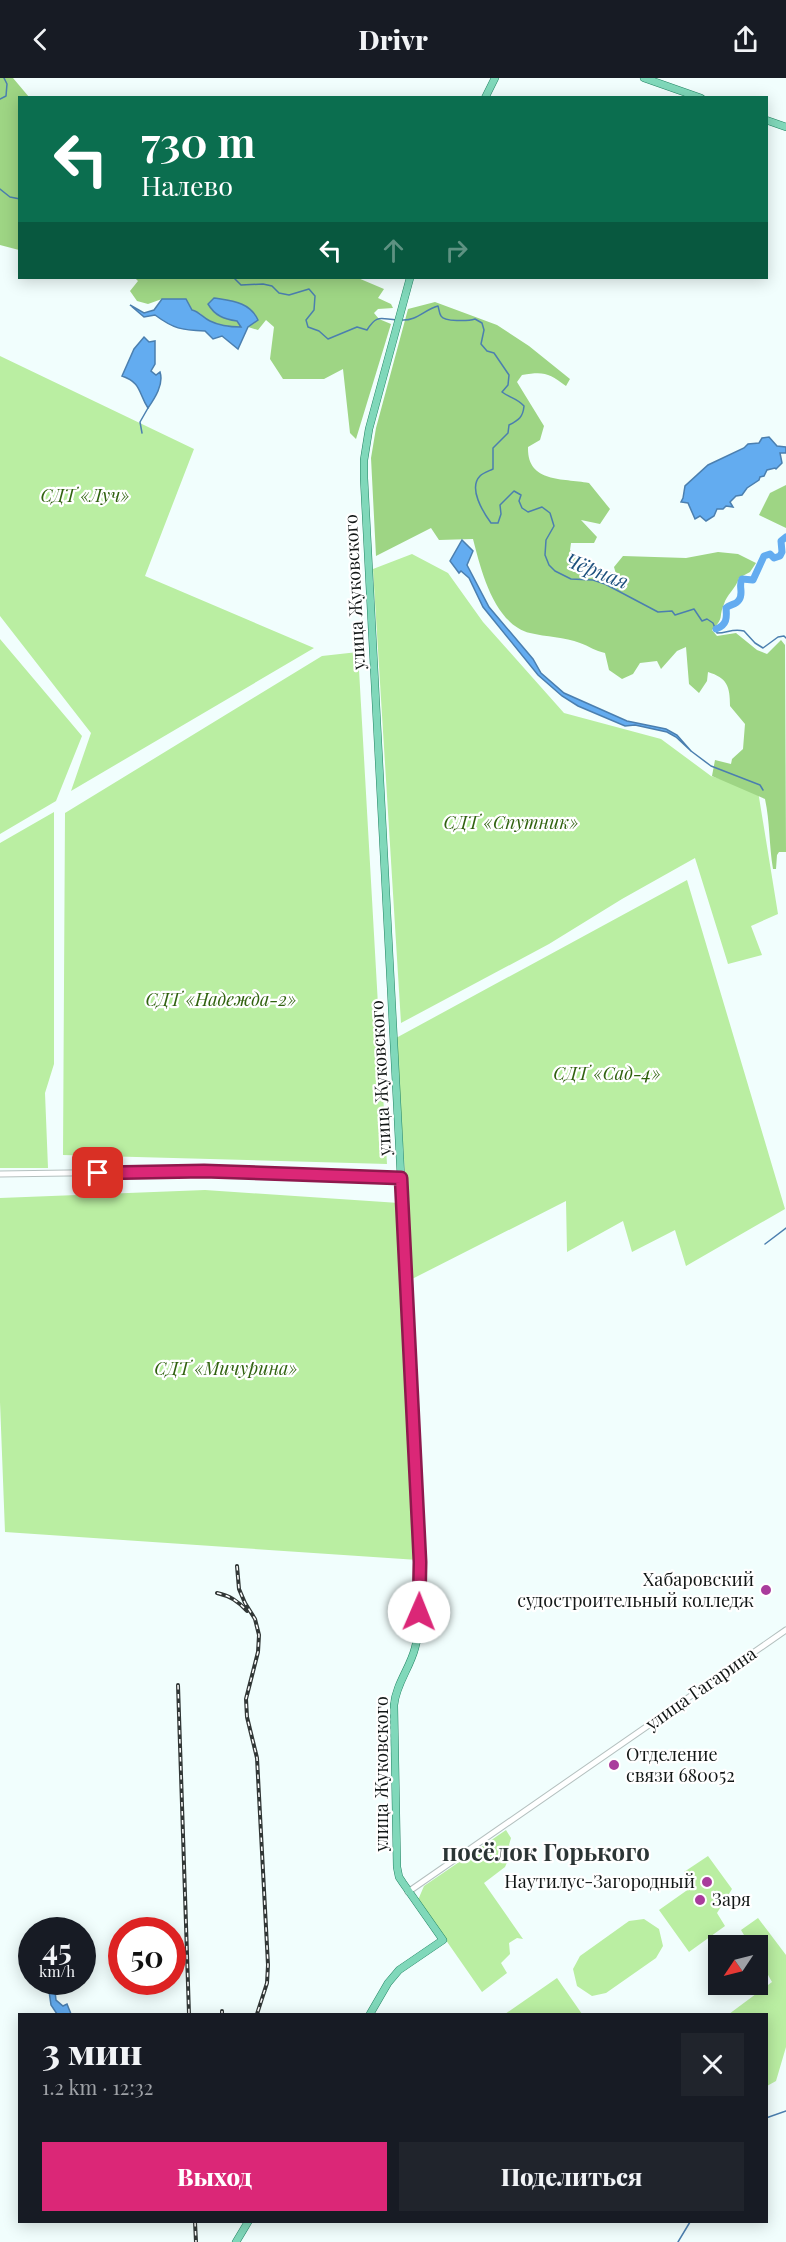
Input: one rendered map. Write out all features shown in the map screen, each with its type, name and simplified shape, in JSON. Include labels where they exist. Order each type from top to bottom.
[{"type":"main road","points":[[486,96],[495,78]]},
{"type":"main road","points":[[644,78],[695,96]]},
{"type":"main road","points":[[768,121],[786,127]]},
{"type":"main road","name":"улица Жуковского","points":[[371,2013],[388,1983],[399,1970],[443,1940],[408,1892],[399,1877],[398,1867],[394,1705],[397,1688],[416,1645],[420,1573],[364,478],[364,460],[369,429],[410,279]]},
{"type":"main road","points":[[236,2242],[247,2223]]},
{"type":"street","points":[[0,1174],[204,1171],[401,1178]]},
{"type":"street","name":"улица Гагарина","points":[[408,1892],[786,1630]]},
{"type":"green space","points":[[0,78],[13,78],[28,96],[18,96],[18,250],[0,245]]},
{"type":"green space","points":[[136,279],[360,279],[384,289],[378,298],[391,304],[393,308],[378,309],[374,313],[379,319],[391,324],[356,439],[350,433],[343,369],[324,379],[283,379],[270,359],[274,327],[266,320],[258,330],[248,327],[208,303],[216,314],[237,321],[242,327],[222,326],[207,320],[200,313],[162,299],[148,304],[137,301],[130,291],[138,281]]},
{"type":"green space","points":[[435,302],[497,325],[529,346],[570,379],[566,386],[555,378],[536,373],[522,375],[517,382],[544,426],[540,440],[528,447],[529,459],[533,467],[548,477],[589,483],[610,509],[600,524],[581,520],[597,537],[594,543],[571,543],[570,550],[581,563],[616,574],[614,567],[623,556],[686,558],[718,552],[738,554],[756,563],[750,572],[739,578],[725,601],[720,620],[712,630],[717,636],[736,633],[757,650],[767,654],[781,640],[785,645],[786,852],[779,852],[777,855],[776,869],[773,869],[765,799],[712,776],[715,760],[731,764],[732,759],[743,749],[745,724],[730,706],[728,688],[719,677],[708,672],[707,681],[699,693],[689,684],[686,647],[677,651],[661,669],[657,661],[640,663],[633,674],[622,679],[609,670],[605,653],[574,641],[530,633],[518,628],[507,619],[498,607],[485,580],[473,539],[439,540],[431,528],[376,556],[371,458],[376,428],[408,309]]},
{"type":"green space","name":"СДТ «Луч»","points":[[0,356],[194,449],[145,576],[314,648],[71,791],[91,733],[0,616]]},
{"type":"green space","points":[[786,485],[786,528],[759,515],[770,493]]},
{"type":"green space","name":"СДТ «Спутник»","points":[[412,554],[448,573],[483,622],[564,713],[661,739],[711,776],[758,791],[778,914],[751,926],[762,955],[728,964],[695,858],[549,944],[401,1023],[373,569]]},
{"type":"green space","points":[[0,639],[82,736],[56,801],[0,834]]},
{"type":"green space","name":"СДТ «Надежда-2»","points":[[358,652],[387,1164],[63,1155],[65,813],[322,656]]},
{"type":"green space","points":[[54,812],[54,1064],[45,1093],[48,1168],[0,1168],[0,843]]},
{"type":"green space","name":"СДТ «Сад-4»","points":[[687,880],[785,1209],[686,1266],[675,1230],[632,1252],[623,1221],[567,1252],[566,1201],[412,1279],[396,1038]]},
{"type":"green space","name":"СДТ «Мичурина»","points":[[205,1190],[399,1203],[418,1560],[5,1532],[0,1402],[0,1198]]},
{"type":"green space","points":[[506,1830],[511,1838],[509,1845],[512,1851],[505,1867],[484,1883],[523,1939],[517,1938],[509,1943],[510,1954],[501,1963],[507,1973],[482,1992],[418,1900],[424,1886]]},
{"type":"green space","name":"Заря","points":[[708,1856],[732,1889],[717,1913],[725,1926],[713,1935],[708,1935],[708,1938],[689,1952],[659,1910],[693,1886],[684,1872]]},
{"type":"green space","points":[[758,1918],[786,1955],[786,2047],[776,2081],[768,2085],[768,2013],[730,2013],[755,1995],[768,1995],[768,1985],[772,1982],[768,1975],[768,1935],[744,1935],[741,1930]]},
{"type":"green space","points":[[644,1919],[659,1929],[663,1946],[656,1958],[606,1993],[592,1996],[577,1986],[573,1969],[580,1956],[629,1921]]},
{"type":"green space","points":[[557,1978],[581,2013],[506,2013]]},
{"type":"water","points":[[214,298],[245,306],[255,314],[258,320],[248,327],[238,349],[222,336],[213,339],[205,331],[178,328],[155,315],[144,317],[130,305],[144,313],[154,310],[162,299],[186,299],[192,310],[210,321],[225,326],[241,327],[237,321],[224,318],[214,311],[208,304]]},
{"type":"water","points":[[144,337],[149,342],[155,341],[155,364],[151,371],[156,375],[160,372],[161,377],[158,391],[148,408],[136,385],[122,376],[134,349]]},
{"type":"water","points":[[769,437],[777,446],[786,447],[786,453],[780,453],[782,463],[776,469],[767,470],[764,476],[747,488],[742,495],[736,496],[730,502],[733,507],[726,506],[723,509],[717,509],[714,516],[706,521],[700,516],[695,519],[688,503],[681,502],[685,486],[708,465],[748,444],[759,443],[762,438]]},
{"type":"water","points":[[462,540],[473,551],[467,565],[489,607],[533,659],[541,673],[564,693],[627,721],[666,729],[677,735],[691,751],[667,732],[635,725],[625,726],[578,706],[562,696],[538,675],[483,607],[469,578],[461,571],[459,573],[450,561]]},
{"type":"water","points":[[50,1995],[55,1995],[56,2000],[63,2006],[67,2004],[71,2013],[56,2013],[51,2005]]},
{"type":"waterway","name":"Чёрная","points":[[0,99],[6,96],[7,84],[4,78]]},
{"type":"waterway","name":"Чёрная","points":[[0,189],[10,197],[18,199]]},
{"type":"waterway","name":"Чёрная","points":[[235,279],[241,285],[263,284],[272,286],[279,293],[289,295],[309,289],[315,296],[314,310],[306,320],[308,327],[319,331],[328,339],[357,327],[367,330],[379,319],[397,320]]},
{"type":"waterway","name":"Чёрная","points":[[402,320],[412,319],[438,306],[443,318],[475,319],[482,323],[484,330],[481,344],[487,351],[494,353],[509,375],[508,385],[502,392],[524,406],[520,418],[509,425],[508,433],[493,448],[493,469],[481,475],[477,481],[478,500],[491,523],[498,523],[501,514],[500,505],[514,491],[521,495],[519,501],[522,508],[528,512],[542,507],[550,513],[554,526],[546,540],[545,555],[549,565],[555,571],[571,579],[593,580],[605,584],[658,612],[672,611],[675,615],[694,609],[702,621],[707,619],[713,623],[717,633],[744,631],[763,648],[778,637],[786,638]]},
{"type":"waterway","points":[[142,433],[140,422],[148,408]]},
{"type":"waterway","points":[[716,629],[726,621],[726,608],[739,600],[742,579],[753,580],[764,556],[770,554],[774,558],[780,556],[781,541],[786,537]]},
{"type":"waterway","points":[[691,751],[711,766],[760,785],[763,790]]},
{"type":"waterway","points":[[765,1244],[786,1228]]},
{"type":"waterway","points":[[768,2117],[786,2111]]},
{"type":"waterway","points":[[678,2242],[689,2223]]},
{"type":"railway","points":[[237,1566],[239,1589],[255,1619],[259,1635],[258,1652],[246,1699],[247,1717],[257,1758],[268,1965],[267,1983],[257,2013]]},
{"type":"railway","points":[[217,1593],[234,1599],[247,1611]]},
{"type":"railway","points":[[178,1685],[189,2013]]},
{"type":"railway","points":[[195,2223],[196,2242]]},
{"type":"place","name":"Хабаровский судостроительный колледж","points":[[766,1590]]},
{"type":"place","name":"Отделение связи 680052","points":[[614,1765]]},
{"type":"place","name":"Наутилус-Загородный","points":[[707,1882]]},
{"type":"place","name":"Заря","points":[[700,1900]]},
{"type":"district","name":"посёлок Горького","points":[[546,1853]]},
{"type":"route","points":[[98,1173],[204,1171],[401,1178],[420,1562],[419,1612]]}]
